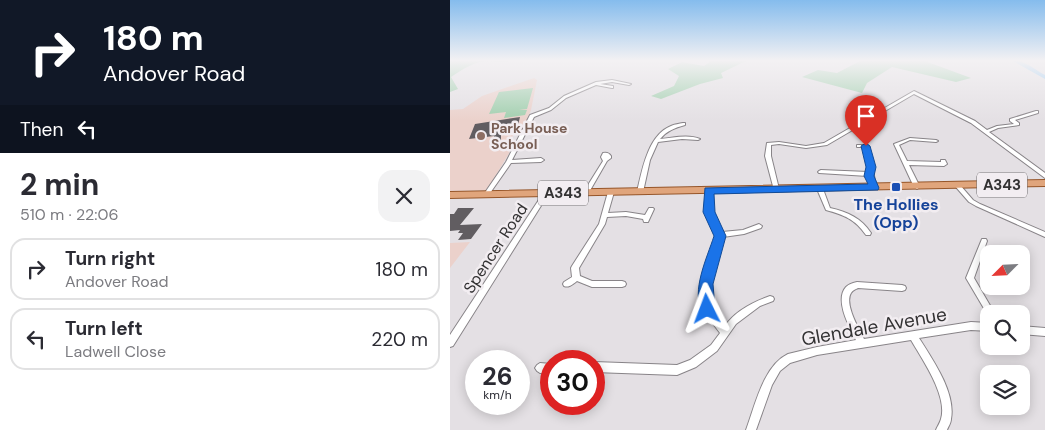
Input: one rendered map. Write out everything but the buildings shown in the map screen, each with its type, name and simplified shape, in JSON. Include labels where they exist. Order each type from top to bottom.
[{"type":"main road","name":"A343","points":[[450,195],[874,188],[1045,183]]},
{"type":"street","points":[[486,195],[509,162],[532,116],[550,109],[560,100],[595,84],[612,81]]},
{"type":"street","points":[[612,81],[629,84]]},
{"type":"street","points":[[595,84],[612,87]]},
{"type":"street","points":[[776,189],[768,156],[769,144],[778,143],[806,147],[825,144],[914,92],[988,132],[1045,176]]},
{"type":"street","points":[[1016,124],[1012,120],[1037,112]]},
{"type":"street","points":[[640,192],[656,141],[665,131],[683,124]]},
{"type":"street","points":[[988,132],[996,127],[1016,124],[1022,126]]},
{"type":"street","points":[[656,141],[682,138],[698,139]]},
{"type":"street","points":[[916,187],[896,144],[910,139],[936,141]]},
{"type":"street","points":[[859,146],[866,146],[869,154],[871,167],[869,174],[874,188]]},
{"type":"street","points":[[509,162],[541,159]]},
{"type":"street","points":[[586,193],[606,159]]},
{"type":"street","points":[[906,163],[944,164],[944,161]]},
{"type":"street","points":[[821,172],[869,174]]},
{"type":"street","points":[[958,186],[971,201],[978,205],[1045,235]]},
{"type":"street","points":[[820,188],[827,210],[853,216],[868,233]]},
{"type":"street","points":[[709,191],[709,212],[720,236],[708,270],[705,298],[707,309],[724,332]]},
{"type":"street","points":[[576,278],[575,268],[596,235],[605,215],[611,192]]},
{"type":"street","name":"Spencer Road","points":[[450,343],[546,194]]},
{"type":"street","points":[[605,215],[626,214],[647,219],[651,209]]},
{"type":"street","points":[[720,236],[744,232],[759,226]]},
{"type":"street","points":[[984,241],[970,278],[986,305]]},
{"type":"street","points":[[576,278],[592,284],[622,284]]},
{"type":"street","points":[[567,284],[576,278]]},
{"type":"street","points":[[862,344],[847,307],[845,291],[850,286],[857,285],[898,290]]},
{"type":"street","points":[[605,367],[677,370],[693,364],[714,348],[733,321],[746,310],[770,299]]},
{"type":"street","name":"Glendale Avenue","points":[[751,430],[768,382],[783,363],[795,356],[971,326],[980,326]]},
{"type":"street","points":[[1030,331],[1045,332]]},
{"type":"street","points":[[913,336],[944,395],[948,413],[941,430]]},
{"type":"shaded area","name":"Park House School","points":[[525,81],[537,81],[531,110],[523,131],[515,132],[510,140],[517,140],[487,190],[450,191],[450,110],[463,109],[482,96]]},
{"type":"shaded area","points":[[470,242],[450,268],[450,243]]},
{"type":"green space","points":[[450,81],[453,81],[458,89],[450,92]]},
{"type":"green space","points":[[676,81],[711,81],[661,99],[651,96],[674,86]]},
{"type":"green space","points":[[817,81],[870,81],[862,93]]},
{"type":"green space","points":[[533,88],[527,109],[519,110],[527,110],[525,115],[504,118],[506,112],[489,114],[499,92]]},
{"type":"place","name":"Park House School","points":[[481,136]]},
{"type":"place","name":"The Hollies (Opp)","points":[[896,187]]},
{"type":"route","points":[[707,309],[705,298],[708,270],[720,236],[719,230],[709,212],[709,191],[874,188],[869,176],[871,167],[866,146]]}]
